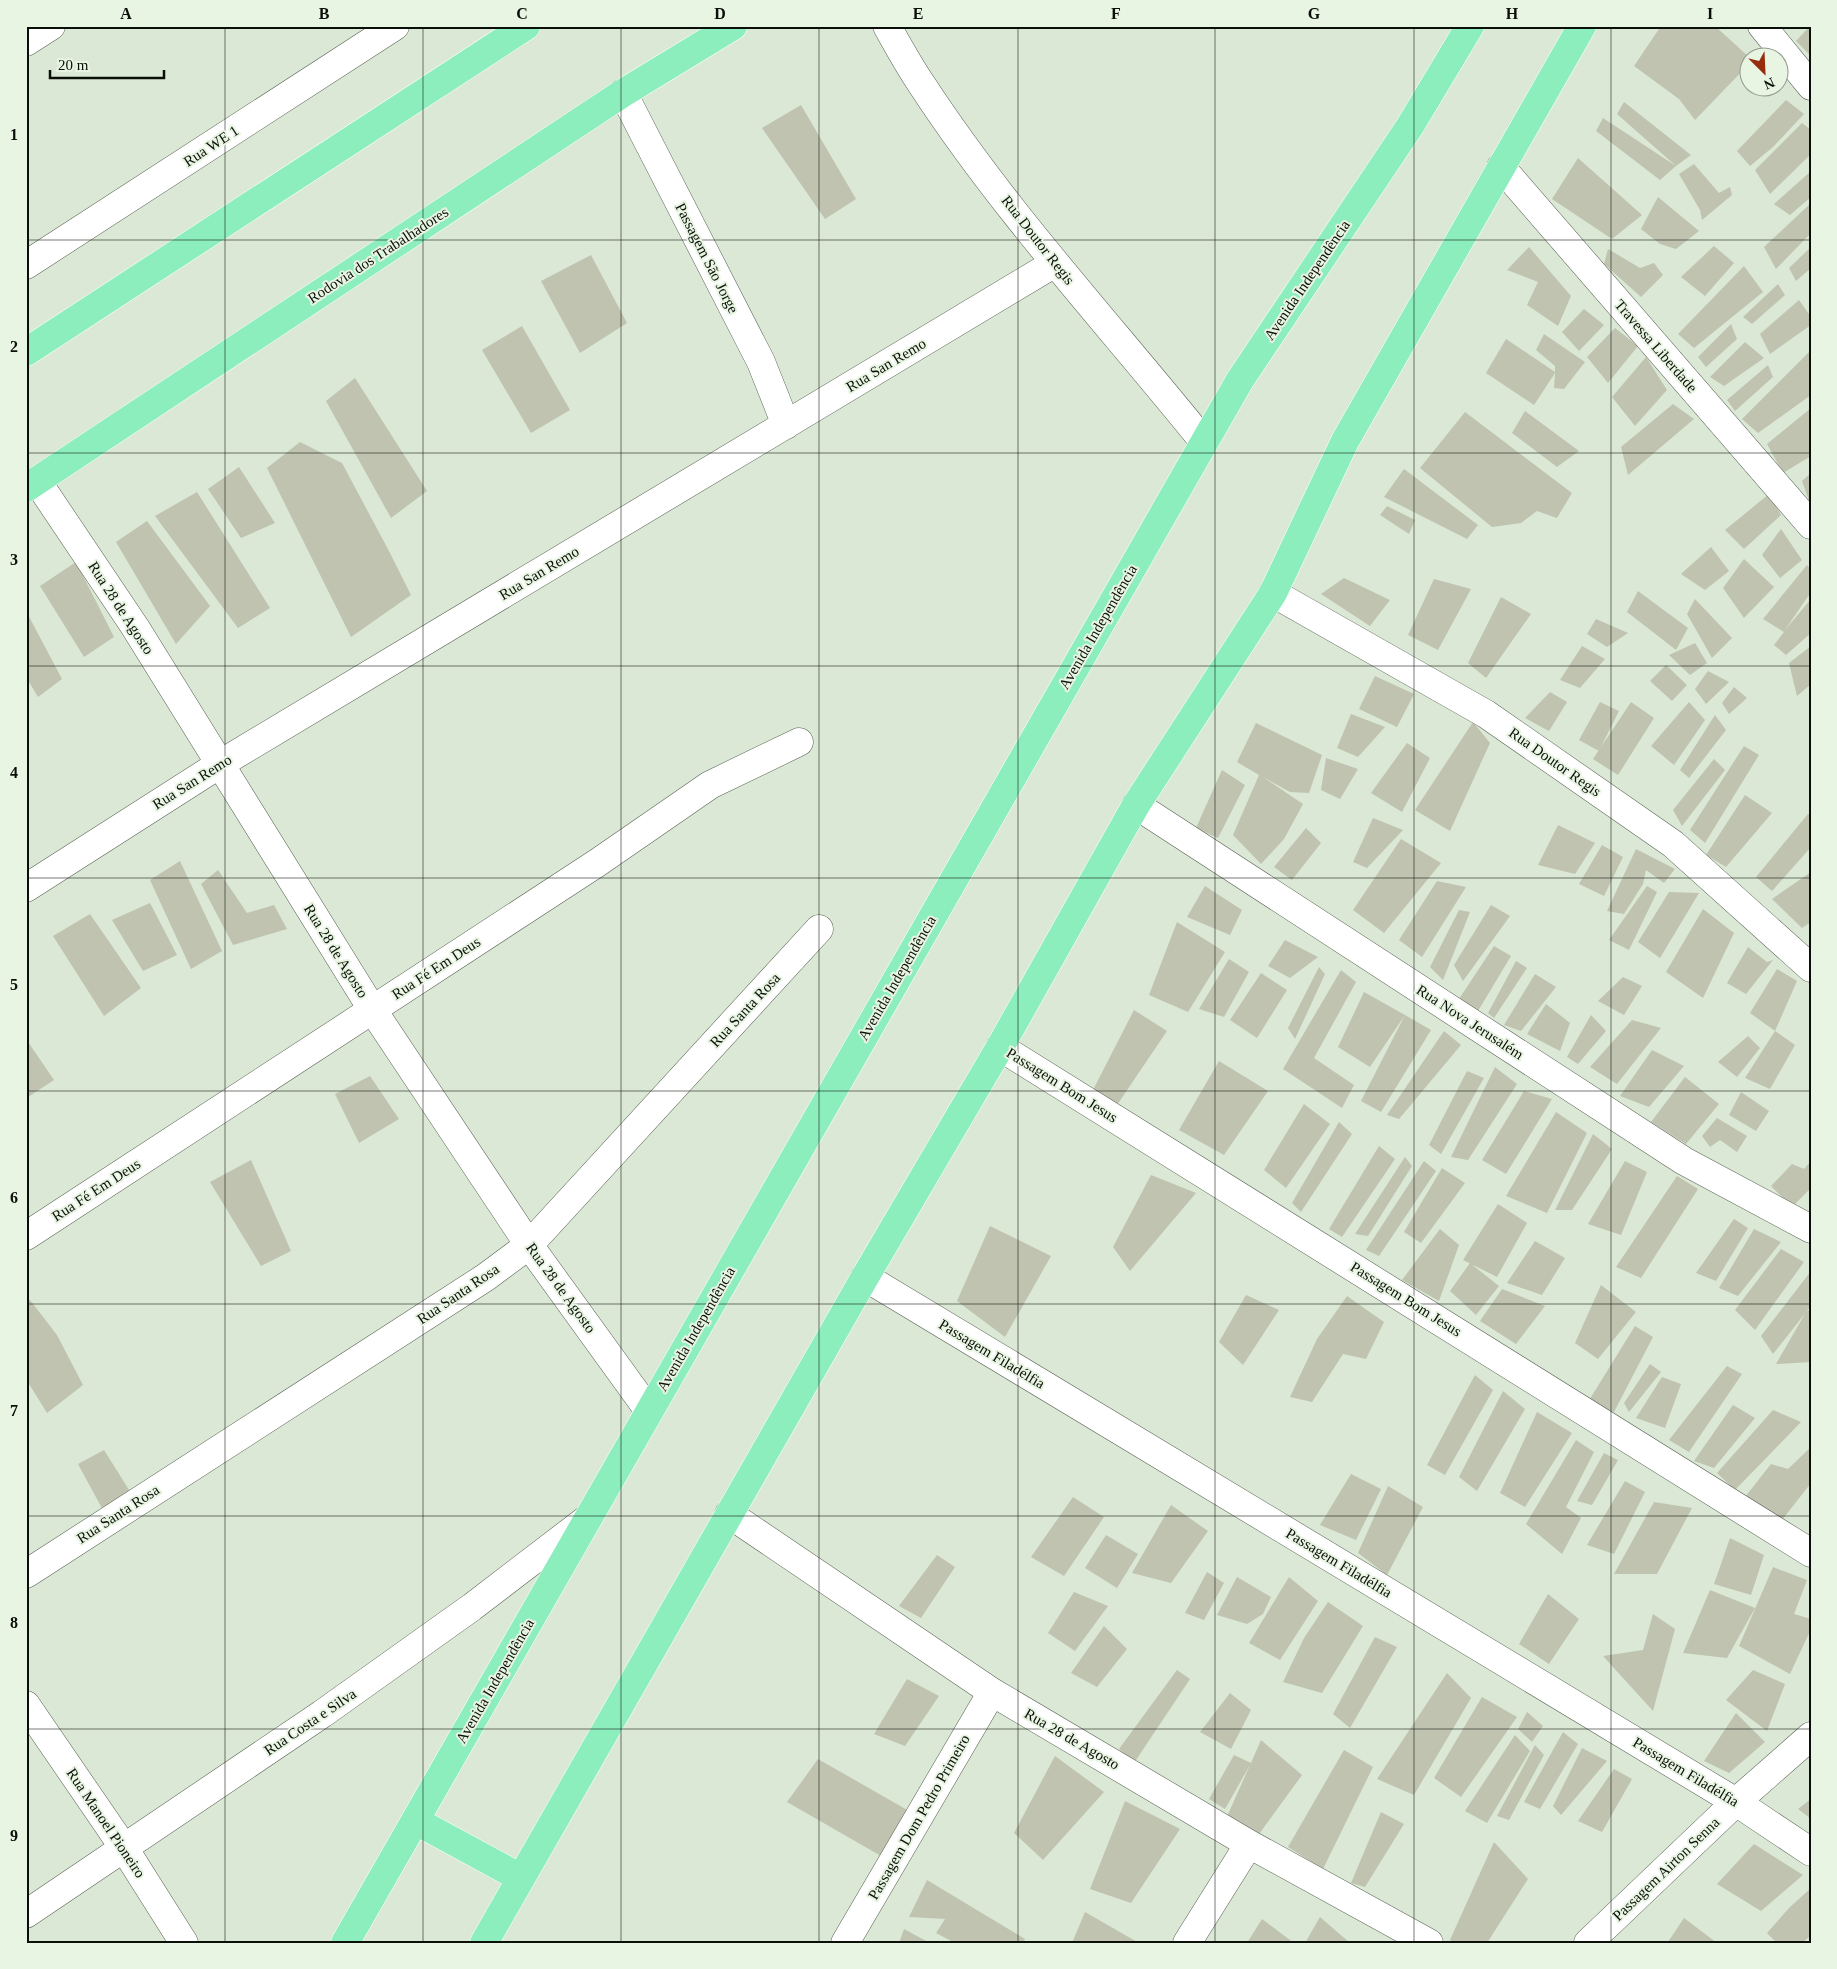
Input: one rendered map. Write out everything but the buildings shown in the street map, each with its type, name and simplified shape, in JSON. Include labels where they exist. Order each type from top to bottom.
[{"type":"main road","points":[[26,352],[526,26]]},
{"type":"main road","name":"Rodovia dos Trabalhadores","points":[[32,485],[623,94],[733,26]]},
{"type":"main road","name":"Avenida Independência","points":[[345,1943],[1240,380],[1410,126],[1470,26]]},
{"type":"main road","points":[[484,1943],[865,1277],[1000,1047],[1136,805],[1273,593],[1345,441],[1582,26]]},
{"type":"main road","points":[[416,1821],[521,1878]]},
{"type":"street","points":[[26,42],[51,26]]},
{"type":"street","name":"Rua WE 1","points":[[26,265],[395,26]]},
{"type":"street","name":"Rua Doutor Regis","points":[[887,26],[922,84],[972,156],[1055,263],[1204,442]]},
{"type":"street","points":[[1762,26],[1811,86]]},
{"type":"street","name":"Passagem São Jorge","points":[[623,94],[761,362],[786,425]]},
{"type":"street","name":"Travessa Liberdade","points":[[1501,167],[1811,525]]},
{"type":"street","name":"Rua San Remo","points":[[26,888],[220,764],[1055,263]]},
{"type":"street","name":"Rua 28 de Agosto","points":[[32,485],[135,627],[372,1010],[529,1245],[649,1411]]},
{"type":"street","name":"Rua Doutor Regis","points":[[1273,593],[1486,714],[1673,844],[1811,968]]},
{"type":"street","name":"Rua Fé Em Deus","points":[[26,1236],[597,863],[710,785],[799,742]]},
{"type":"street","name":"Rua Nova Jerusalém","points":[[1136,805],[1684,1161],[1811,1229]]},
{"type":"street","name":"Rua Santa Rosa","points":[[26,1574],[477,1282],[529,1245],[819,929]]},
{"type":"street","name":"Passagem Bom Jesus","points":[[1000,1047],[1811,1553]]},
{"type":"street","name":"Passagem Filadélfia","points":[[865,1277],[1736,1802],[1811,1852]]},
{"type":"street","name":"Rua 28 de Agosto","points":[[729,1514],[992,1692],[1249,1844],[1429,1943]]},
{"type":"street","name":"Rua Costa e Silva","points":[[26,1914],[354,1692],[472,1608],[587,1519]]},
{"type":"street","name":"Passagem Dom Pedro Primeiro","points":[[845,1943],[992,1692]]},
{"type":"street","name":"Rua Manoel Pioneiro","points":[[26,1705],[124,1848],[184,1943]]},
{"type":"street","name":"Passagem Airton Senna","points":[[1588,1943],[1736,1802],[1811,1736]]},
{"type":"street","points":[[1187,1943],[1249,1844]]}]
